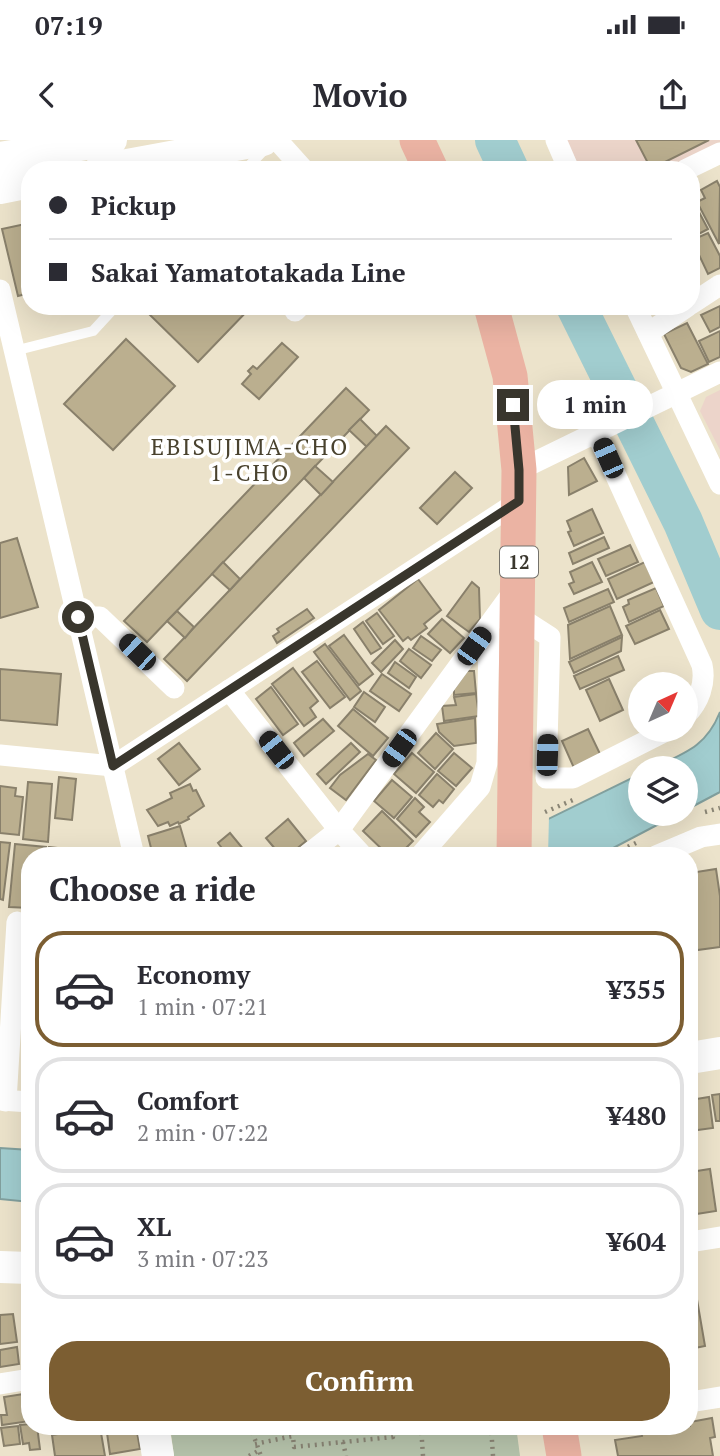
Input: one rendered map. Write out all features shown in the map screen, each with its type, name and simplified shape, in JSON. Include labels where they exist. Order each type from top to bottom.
[{"type":"main road","points":[[417,140],[427,161]]},
{"type":"main road","name":"12","points":[[493,315],[510,376],[519,485],[519,583],[504,621],[514,847]]},
{"type":"main road","points":[[560,1435],[564,1456]]},
{"type":"street","points":[[0,158],[111,140]]},
{"type":"street","points":[[149,161],[263,140]]},
{"type":"street","points":[[275,140],[295,161]]},
{"type":"street","points":[[556,140],[565,161]]},
{"type":"street","points":[[700,163],[720,153]]},
{"type":"street","points":[[0,188],[21,184]]},
{"type":"street","points":[[700,298],[720,285]]},
{"type":"street","points":[[0,290],[132,847]]},
{"type":"street","points":[[639,315],[670,396],[720,484]]},
{"type":"street","points":[[648,333],[675,315]]},
{"type":"street","points":[[0,755],[113,766],[229,690],[602,429],[720,372]]},
{"type":"street","points":[[602,429],[702,665],[704,674],[698,696]]},
{"type":"street","points":[[78,617],[100,617],[174,688]]},
{"type":"street","points":[[504,621],[550,637],[546,778],[573,778],[644,742]]},
{"type":"street","points":[[317,847],[339,830],[504,621]]},
{"type":"street","points":[[428,847],[480,787],[487,763],[504,621]]},
{"type":"street","points":[[229,690],[355,847]]},
{"type":"street","points":[[677,847],[701,837],[720,835]]},
{"type":"street","points":[[16,922],[3,1100],[21,1101]]},
{"type":"street","points":[[698,1057],[720,1053]]},
{"type":"street","points":[[698,1241],[720,1237]]},
{"type":"street","points":[[0,1267],[21,1268]]},
{"type":"street","points":[[0,1384],[21,1380]]},
{"type":"street","points":[[698,1401],[720,1397]]},
{"type":"street","points":[[154,1435],[158,1456]]},
{"type":"lane","points":[[254,161],[275,140]]},
{"type":"lane","points":[[14,351],[93,331],[108,315]]},
{"type":"path","points":[[249,1456],[260,1454],[252,1435]]},
{"type":"path","points":[[293,1435],[294,1447],[393,1435]]},
{"type":"path","points":[[422,1435],[423,1456]]},
{"type":"path","points":[[492,1435],[493,1456]]},
{"type":"path","points":[[255,1444],[293,1436]]},
{"type":"path","points":[[343,1442],[346,1456]]},
{"type":"shaded area","points":[[566,140],[720,140],[681,161],[576,161]]},
{"type":"shaded area","points":[[720,390],[720,450],[700,411],[706,397]]},
{"type":"green space","points":[[171,1435],[517,1435],[520,1456],[174,1456]]},
{"type":"water","points":[[720,712],[720,792],[698,804],[698,756],[679,756],[701,741]]},
{"type":"water","points":[[628,780],[628,826],[655,826],[615,847],[491,847]]},
{"type":"water","points":[[0,1148],[21,1149],[21,1201],[0,1199]]},
{"type":"pier","points":[[549,816],[548,847],[484,847]]},
{"type":"building","points":[[636,140],[709,140],[667,161],[647,161]]},
{"type":"building","points":[[717,181],[720,187],[719,244],[700,208],[700,200],[705,198],[701,190]]},
{"type":"building","points":[[700,214],[708,229],[700,233]]},
{"type":"building","points":[[21,225],[21,295],[18,296],[2,229]]},
{"type":"building","points":[[708,233],[720,256],[720,268],[708,274],[700,257],[700,236]]},
{"type":"building","points":[[720,306],[720,327],[710,332],[701,315]]},
{"type":"building","points":[[150,315],[243,315],[198,362]]},
{"type":"building","points":[[687,323],[708,364],[691,372],[681,368],[664,334]]},
{"type":"building","points":[[720,331],[720,357],[709,362],[699,341]]},
{"type":"building","points":[[126,339],[175,386],[113,450],[64,404]]},
{"type":"building","points":[[282,343],[298,357],[259,399],[242,384],[251,374],[248,371],[253,366],[257,369]]},
{"type":"building","points":[[346,388],[369,410],[147,642],[124,621]]},
{"type":"building","points":[[360,419],[377,436],[367,447],[349,430]]},
{"type":"building","points":[[386,426],[409,448],[187,681],[164,659]]},
{"type":"building","points":[[584,458],[597,481],[569,495],[568,467]]},
{"type":"building","points":[[315,466],[333,482],[321,495],[304,478]]},
{"type":"building","points":[[455,472],[472,488],[437,524],[420,508]]},
{"type":"building","points":[[592,509],[603,533],[574,546],[567,521]]},
{"type":"building","points":[[604,537],[609,548],[573,564],[569,553]]},
{"type":"building","points":[[17,538],[38,607],[0,618],[0,543]]},
{"type":"building","points":[[630,545],[638,562],[606,576],[598,559]]},
{"type":"building","points":[[223,562],[240,579],[230,590],[212,574]]},
{"type":"building","points":[[592,562],[602,582],[574,594],[569,584],[574,582],[570,572]]},
{"type":"building","points":[[645,562],[654,582],[617,599],[608,579]]},
{"type":"building","points":[[418,579],[441,610],[424,624],[427,628],[411,640],[408,637],[403,641],[379,610]]},
{"type":"building","points":[[472,582],[479,588],[480,619],[469,632],[447,616]]},
{"type":"building","points":[[656,588],[664,606],[629,622],[623,607],[629,604],[628,600]]},
{"type":"building","points":[[608,589],[614,602],[569,622],[564,608]]},
{"type":"building","points":[[610,606],[622,635],[570,659],[568,625]]},
{"type":"building","points":[[307,609],[314,618],[277,643],[273,636],[279,632],[277,629]]},
{"type":"building","points":[[660,610],[669,629],[635,644],[626,626]]},
{"type":"building","points":[[177,611],[194,627],[185,638],[167,621]]},
{"type":"building","points":[[377,613],[394,636],[383,644],[366,621]]},
{"type":"building","points":[[442,619],[464,638],[450,653],[428,634]]},
{"type":"building","points":[[363,622],[381,648],[371,654],[354,629]]},
{"type":"building","points":[[344,635],[373,674],[359,685],[329,646]]},
{"type":"building","points":[[421,636],[441,650],[432,661],[413,648]]},
{"type":"building","points":[[622,637],[621,651],[574,673],[569,662]]},
{"type":"building","points":[[395,640],[403,649],[381,672],[372,663]]},
{"type":"building","points":[[325,644],[361,691],[350,700],[314,652]]},
{"type":"building","points":[[409,649],[431,665],[421,678],[400,661]]},
{"type":"building","points":[[618,656],[624,670],[580,689],[574,676]]},
{"type":"building","points":[[317,661],[345,697],[330,708],[302,672]]},
{"type":"building","points":[[395,662],[416,677],[409,688],[388,673]]},
{"type":"building","points":[[293,668],[318,701],[310,708],[316,717],[304,726],[272,684]]},
{"type":"building","points":[[0,669],[61,674],[57,725],[0,720]]},
{"type":"building","points":[[467,671],[474,671],[476,693],[454,695],[454,689]]},
{"type":"building","points":[[382,674],[411,694],[399,711],[370,691]]},
{"type":"building","points":[[609,679],[623,710],[600,721],[586,690]]},
{"type":"building","points":[[271,687],[298,724],[283,735],[256,699]]},
{"type":"building","points":[[364,692],[385,707],[375,722],[354,707]]},
{"type":"building","points":[[476,694],[479,716],[444,721],[442,706],[456,705],[454,697]]},
{"type":"building","points":[[353,709],[388,738],[373,756],[338,726]]},
{"type":"building","points":[[475,718],[476,743],[454,746],[439,732],[437,724]]},
{"type":"building","points":[[323,719],[334,731],[304,756],[294,743]]},
{"type":"building","points":[[588,729],[601,756],[574,768],[562,741]]},
{"type":"building","points":[[436,733],[453,749],[435,769],[418,753]]},
{"type":"building","points":[[179,743],[200,769],[179,785],[158,759]]},
{"type":"building","points":[[351,743],[360,752],[326,784],[317,774]]},
{"type":"building","points":[[412,753],[434,772],[416,793],[394,774]]},
{"type":"building","points":[[454,753],[472,768],[456,786],[438,771]]},
{"type":"building","points":[[368,754],[376,760],[346,800],[330,788],[340,775]]},
{"type":"building","points":[[437,774],[454,789],[443,803],[439,800],[433,807],[419,795]]},
{"type":"building","points":[[59,777],[76,779],[72,820],[55,818]]},
{"type":"building","points":[[392,780],[412,797],[394,818],[374,801]]},
{"type":"building","points":[[28,782],[52,784],[48,842],[23,839]]},
{"type":"building","points":[[190,784],[204,806],[179,824],[178,822],[170,826],[168,822],[158,826],[147,810],[172,798],[170,793]]},
{"type":"building","points":[[0,786],[16,788],[15,796],[23,797],[19,835],[0,833]]},
{"type":"building","points":[[415,798],[424,807],[419,812],[430,822],[416,837],[397,819]]},
{"type":"building","points":[[382,811],[413,841],[407,847],[380,847],[363,831]]},
{"type":"building","points":[[288,819],[306,841],[299,847],[274,847],[266,838]]},
{"type":"building","points":[[180,826],[186,847],[151,847],[148,836]]},
{"type":"building","points":[[230,833],[242,847],[221,847],[218,843]]},
{"type":"building","points":[[0,842],[10,843],[3,900],[0,899]]},
{"type":"building","points":[[15,844],[46,847],[21,847],[21,908],[9,907]]},
{"type":"building","points":[[716,869],[720,896],[720,947],[698,950],[698,872]]},
{"type":"building","points":[[720,1094],[720,1121],[716,1121],[712,1095]]},
{"type":"building","points":[[709,1097],[713,1128],[698,1130],[698,1099]]},
{"type":"building","points":[[710,1169],[716,1211],[698,1214],[698,1171]]},
{"type":"building","points":[[698,1305],[705,1346],[698,1347]]},
{"type":"building","points":[[13,1314],[17,1342],[0,1344],[0,1315]]},
{"type":"building","points":[[17,1347],[19,1364],[0,1367],[0,1350]]},
{"type":"building","points":[[21,1394],[21,1422],[2,1425],[1,1415],[7,1415],[4,1397]]},
{"type":"building","points":[[712,1418],[715,1437],[710,1438],[713,1456],[618,1456],[615,1440],[642,1435],[698,1435],[698,1421]]},
{"type":"building","points":[[18,1426],[20,1444],[4,1446],[1,1428]]},
{"type":"building","points":[[22,1435],[38,1435],[40,1449],[30,1450],[29,1443],[23,1444]]},
{"type":"building","points":[[52,1435],[101,1435],[105,1456],[55,1456]]},
{"type":"building","points":[[107,1435],[138,1435],[140,1449],[110,1454]]},
{"type":"waterway","points":[[495,140],[505,161]]},
{"type":"waterway","points":[[580,315],[683,522],[720,610]]},
{"type":"district","name":"EBISUJIMA-CHO 1-CHO","points":[[250,460]]},
{"type":"route","points":[[78,617],[113,766],[519,501],[513,405]]}]
